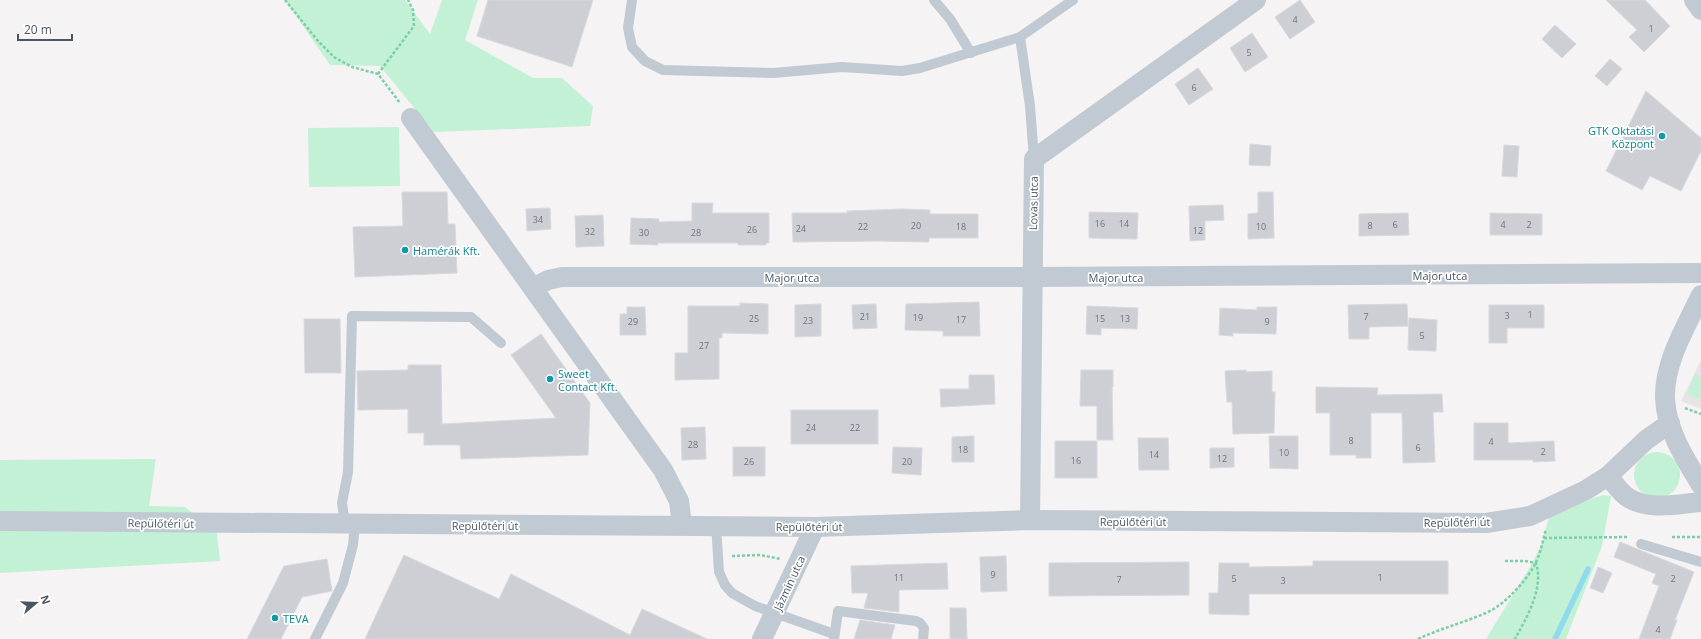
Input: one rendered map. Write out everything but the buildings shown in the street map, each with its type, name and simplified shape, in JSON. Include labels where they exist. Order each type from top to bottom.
[{"type":"street","points":[[1034,159],[1256,0]]},
{"type":"street","points":[[1694,0],[1701,10]]},
{"type":"street","points":[[411,118],[663,470],[679,501],[682,525]]},
{"type":"street","name":"Lovas utca","points":[[1030,520],[1034,159]]},
{"type":"street","name":"Major utca","points":[[533,288],[548,280],[562,277],[1032,277],[1701,273]]},
{"type":"street","points":[[1701,295],[1677,347],[1666,384],[1666,398],[1670,423],[1688,464],[1701,485]]},
{"type":"street","name":"Repülőtéri út","points":[[0,521],[716,525],[814,527],[1030,520],[1486,523],[1530,516],[1586,490],[1608,476],[1646,440],[1670,423]]},
{"type":"street","points":[[1608,476],[1625,495],[1639,502],[1657,505],[1701,502]]},
{"type":"street","name":"Jázmin utca","points":[[762,639],[814,527]]},
{"type":"lane","points":[[632,0],[628,28],[632,47],[645,61],[663,70],[774,73],[842,67],[902,71],[920,68],[1020,38],[1074,0]]},
{"type":"lane","points":[[934,0],[950,19],[971,53]]},
{"type":"lane","points":[[1020,38],[1030,106],[1034,159]]},
{"type":"lane","points":[[315,639],[343,583],[353,545],[350,524],[342,502],[348,472],[352,316],[471,317],[500,343]]},
{"type":"lane","points":[[716,525],[719,572],[725,585],[732,593],[749,604],[834,636],[838,610],[916,621],[924,628],[923,639]]},
{"type":"lane","points":[[1641,544],[1701,562]]},
{"type":"path","points":[[285,0],[318,41],[334,57],[352,67],[378,74],[411,118]]},
{"type":"path","points":[[378,74],[414,26],[413,10],[408,0]]},
{"type":"path","points":[[1418,639],[1447,626],[1482,614],[1499,605],[1525,578],[1536,563],[1547,528],[1548,508]]},
{"type":"path","points":[[1544,538],[1630,537]]},
{"type":"path","points":[[1670,537],[1701,537]]},
{"type":"path","points":[[717,556],[760,555],[798,562]]},
{"type":"path","points":[[1506,561],[1525,561],[1536,563]]},
{"type":"path","points":[[1515,639],[1524,622],[1538,586],[1539,571],[1536,563]]},
{"type":"shaded area","points":[[1701,360],[1701,409],[1681,401]]},
{"type":"green space","points":[[285,0],[405,0],[430,34],[442,0],[478,0],[465,40],[533,78],[562,78],[593,106],[590,126],[434,132],[380,66],[330,65]]},
{"type":"green space","points":[[399,127],[400,186],[309,187],[308,128]]},
{"type":"green space","points":[[1695,374],[1701,376],[1701,400],[1687,394]]},
{"type":"green space","points":[[1657,452],[1670,456],[1676,462],[1680,475],[1676,488],[1670,494],[1657,498],[1644,494],[1638,488],[1634,475],[1638,462],[1644,456]]},
{"type":"green space","points":[[156,459],[149,506],[185,507],[217,533],[220,561],[0,573],[0,460]]},
{"type":"green space","points":[[1603,495],[1611,496],[1602,546],[1566,639],[1486,639],[1530,567],[1543,542],[1549,516]]},
{"type":"waterway","points":[[1555,639],[1588,569]]},
{"type":"place","name":"GTK Oktatási Központ","points":[[1662,136]]},
{"type":"place","name":"Hamérák Kft.","points":[[405,250]]},
{"type":"place","name":"Sweet Contact Kft.","points":[[550,379]]},
{"type":"place","name":"TEVA","points":[[275,618]]}]
